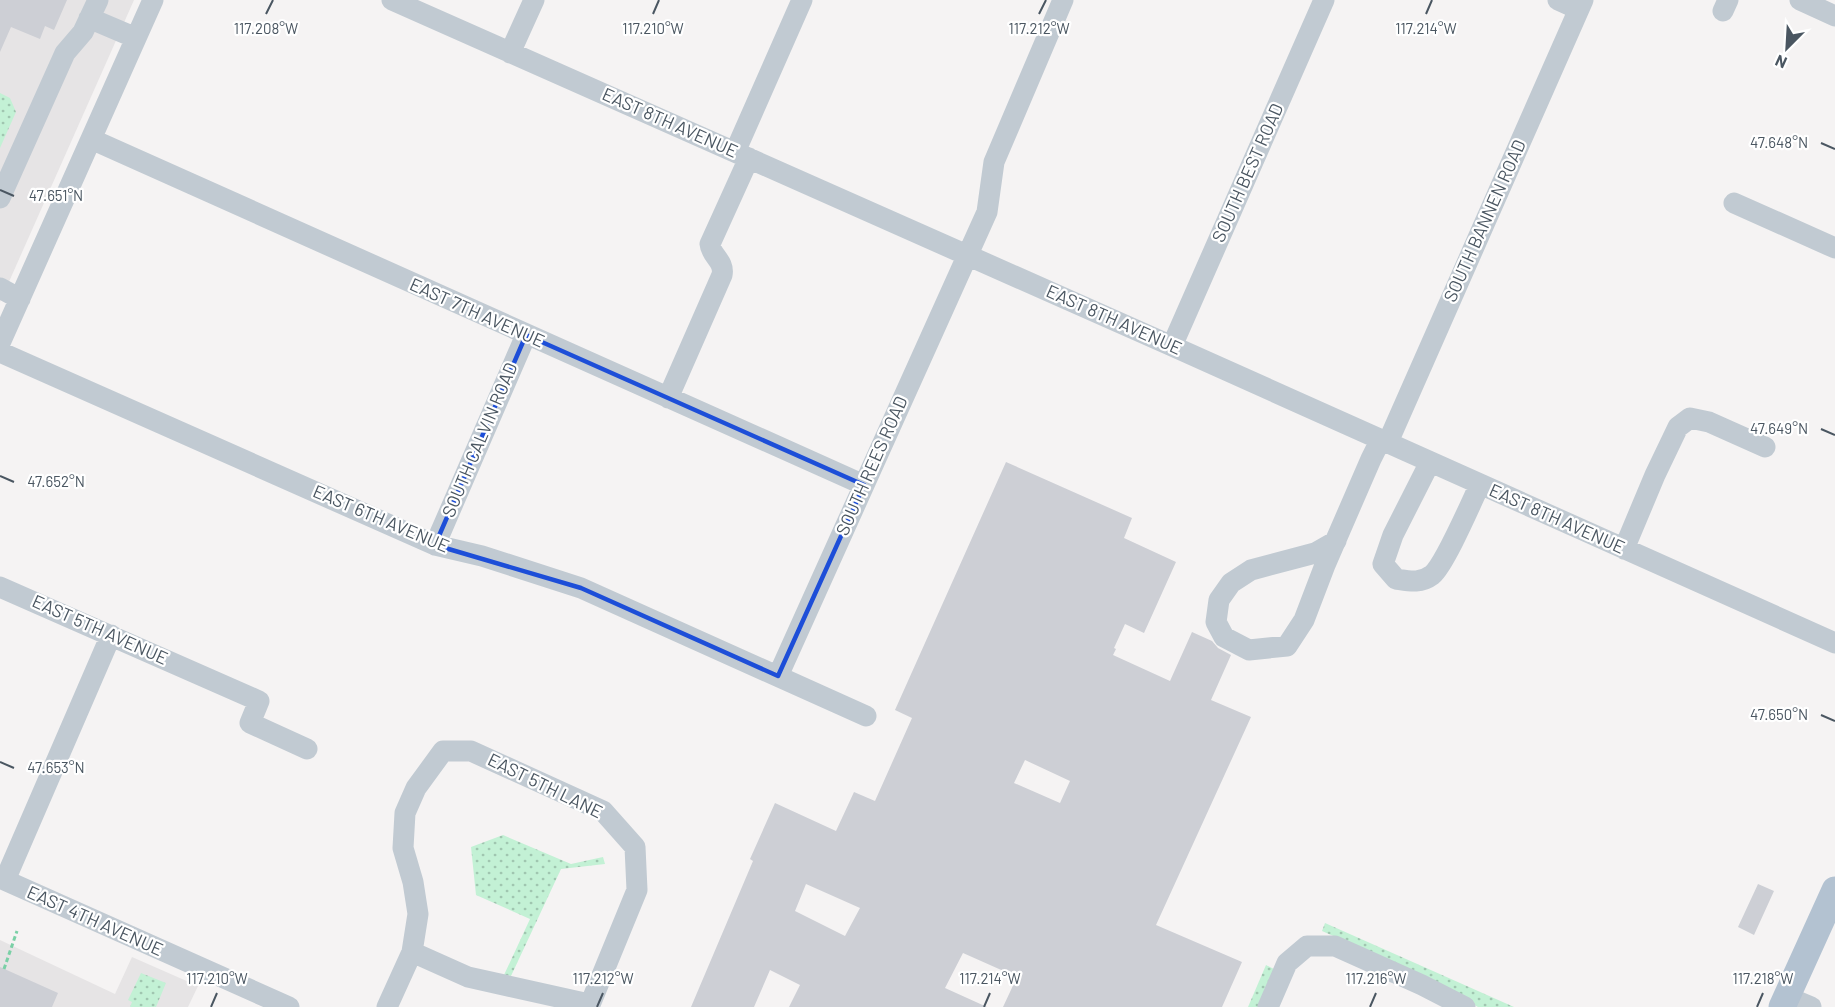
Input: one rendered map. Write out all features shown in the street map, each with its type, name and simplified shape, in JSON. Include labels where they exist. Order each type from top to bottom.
[{"type":"main road","points":[[1793,1004],[1835,890]]},
{"type":"street","points":[[0,343],[153,0]]},
{"type":"street","name":"EAST 8TH AVENUE","points":[[392,0],[1172,346],[1835,644]]},
{"type":"street","points":[[510,53],[534,0]]},
{"type":"street","points":[[668,398],[722,275],[722,264],[710,244],[802,0]]},
{"type":"street","name":"SOUTH REES ROAD","points":[[778,676],[987,212],[994,162],[1063,0]]},
{"type":"street","name":"SOUTH BEST ROAD","points":[[1172,346],[1324,0]]},
{"type":"street","points":[[1558,0],[1580,5]]},
{"type":"street","points":[[1800,0],[1835,15]]},
{"type":"street","name":"SOUTH BANNEN ROAD","points":[[1336,541],[1315,553],[1251,570],[1231,583],[1219,600],[1216,622],[1224,637],[1249,650],[1287,646],[1304,620],[1336,541],[1384,441],[1580,5]]},
{"type":"street","points":[[0,198],[65,53],[83,32],[93,9],[136,38]]},
{"type":"street","name":"EAST 7TH AVENUE","points":[[91,139],[864,485]]},
{"type":"street","points":[[1734,203],[1835,248]]},
{"type":"street","points":[[0,288],[20,299]]},
{"type":"street","name":"SOUTH CALVIN ROAD","points":[[435,545],[526,334]]},
{"type":"street","name":"EAST 6TH AVENUE","points":[[0,352],[435,545],[482,556],[581,588],[866,716]]},
{"type":"street","points":[[1624,549],[1678,427],[1689,418],[1710,422],[1765,447]]},
{"type":"street","points":[[1430,462],[1394,535],[1383,564],[1396,579],[1416,582],[1432,575],[1443,560],[1480,484]]},
{"type":"street","name":"EAST 5TH AVENUE","points":[[0,586],[259,700],[250,723],[307,749]]},
{"type":"street","points":[[2,879],[111,635]]},
{"type":"street","name":"EAST 5TH LANE","points":[[412,951],[418,914],[413,882],[403,848],[405,813],[416,788],[443,751],[471,751],[603,811],[635,847],[637,890],[589,1005]]},
{"type":"street","name":"EAST 4TH AVENUE","points":[[2,879],[289,1007]]},
{"type":"street","points":[[1268,1007],[1287,963],[1306,946],[1335,946],[1465,1007]]},
{"type":"street","points":[[387,1007],[412,951],[468,976],[589,1005]]},
{"type":"path","points":[[4,969],[17,931]]},
{"type":"highlighted area","points":[[526,335],[864,485],[778,676],[581,588],[435,545]]},
{"type":"shaded area","points":[[0,0],[134,0],[0,302]]},
{"type":"shaded area","points":[[0,940],[115,994],[132,957],[198,986],[188,1007],[0,1007]]},
{"type":"green space","points":[[0,93],[10,98],[16,112],[0,148]]},
{"type":"green space","points":[[503,835],[571,864],[603,857],[605,864],[561,869],[511,976],[504,975],[530,919],[476,895],[471,847]]},
{"type":"green space","points":[[1325,923],[1514,1007],[1478,1007],[1412,971],[1322,931]]},
{"type":"green space","points":[[1266,965],[1276,970],[1260,1007],[1248,1007]]},
{"type":"green space","points":[[141,973],[166,983],[156,1007],[130,1007],[132,1002],[128,1000]]},
{"type":"building","points":[[0,0],[67,0],[54,30],[45,26],[40,39],[11,27],[0,52]]},
{"type":"building","points":[[1006,462],[1132,518],[1124,538],[1176,562],[1144,633],[1125,624],[1113,655],[1170,681],[1192,632],[1212,641],[1218,648],[1231,655],[1211,700],[1251,717],[1156,925],[1242,962],[1222,1007],[1003,1007],[1017,977],[963,953],[945,988],[987,1007],[789,1007],[800,985],[770,970],[754,1007],[691,1007],[775,803],[836,831],[854,792],[875,801],[912,718],[895,710]],"holes":[[[1025,760],[1070,781],[1060,803],[1014,783]],[[806,884],[860,908],[845,936],[795,911]]]},
{"type":"building","points":[[1758,884],[1774,891],[1754,935],[1738,927]]},
{"type":"building","points":[[0,967],[58,993],[52,1007],[0,1007]]}]
